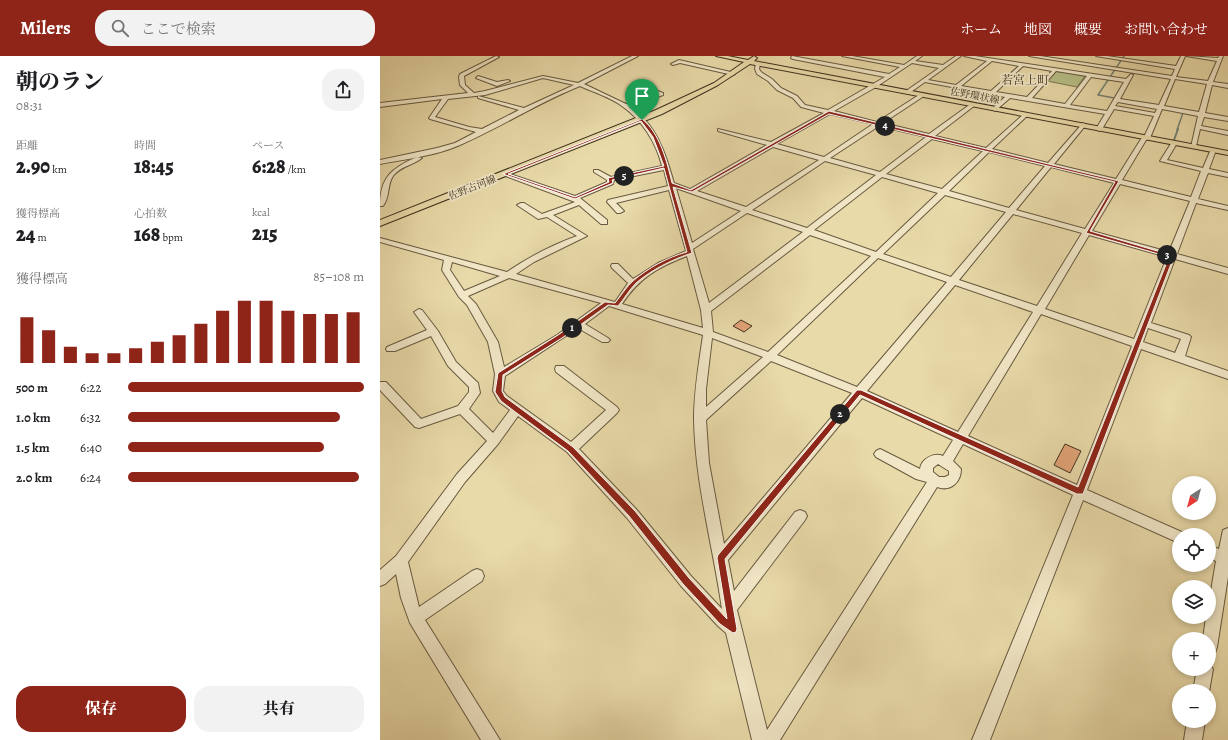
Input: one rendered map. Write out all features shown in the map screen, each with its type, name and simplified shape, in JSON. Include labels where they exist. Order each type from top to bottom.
[{"type":"main road","name":"佐野環状線","points":[[719,56],[1228,153]]},
{"type":"main road","name":"佐野古河線","points":[[380,223],[642,120],[689,98],[733,74],[756,56]]},
{"type":"street","points":[[380,162],[438,150],[457,144],[636,56]]},
{"type":"street","points":[[794,56],[793,58],[801,60],[890,76]]},
{"type":"street","points":[[844,56],[904,66]]},
{"type":"street","points":[[908,92],[959,56]]},
{"type":"street","points":[[966,56],[1128,81]]},
{"type":"street","points":[[1031,56],[1047,57],[1228,86]]},
{"type":"street","points":[[1098,56],[1178,68]]},
{"type":"street","points":[[1138,62],[1142,56]]},
{"type":"street","points":[[946,462],[1144,139],[1147,138],[1183,56]]},
{"type":"street","points":[[1188,56],[1220,58],[1210,83],[1193,146]]},
{"type":"street","points":[[691,191],[874,86],[911,60],[919,57]]},
{"type":"street","points":[[1037,67],[1047,57]]},
{"type":"street","points":[[473,95],[463,85],[461,78],[462,75],[497,58]]},
{"type":"street","points":[[782,69],[801,60]]},
{"type":"street","points":[[821,63],[828,60]]},
{"type":"street","points":[[911,60],[944,68]]},
{"type":"street","points":[[958,86],[991,60]]},
{"type":"street","points":[[673,64],[679,61],[733,74]]},
{"type":"street","points":[[758,64],[757,69],[759,72],[779,89],[795,97],[803,106],[1228,208]]},
{"type":"street","points":[[992,93],[1022,65]]},
{"type":"street","points":[[1028,99],[1055,70]]},
{"type":"street","points":[[1099,129],[1133,71]]},
{"type":"street","points":[[1066,106],[1090,75]]},
{"type":"street","points":[[478,77],[497,84],[525,76]]},
{"type":"street","points":[[380,105],[492,92],[544,77],[579,84],[626,106],[642,120],[654,137],[666,167],[706,310],[708,333],[701,389],[700,419],[703,463],[733,629],[769,738]]},
{"type":"street","points":[[510,80],[520,83]]},
{"type":"street","points":[[925,81],[1108,113]]},
{"type":"street","points":[[626,106],[661,94],[647,89],[634,91]]},
{"type":"street","points":[[500,374],[612,304],[633,283],[648,272],[689,250],[922,95]]},
{"type":"street","points":[[995,109],[1009,96]]},
{"type":"street","points":[[480,97],[524,110]]},
{"type":"street","points":[[446,98],[432,118],[463,128],[482,131]]},
{"type":"street","points":[[1117,100],[1228,119]]},
{"type":"street","points":[[706,310],[972,105]]},
{"type":"street","points":[[1112,107],[1157,115]]},
{"type":"street","points":[[700,419],[770,356],[1025,115]]},
{"type":"street","points":[[721,558],[1082,126]]},
{"type":"street","points":[[1198,127],[1228,133]]},
{"type":"street","points":[[720,130],[1228,272]]},
{"type":"street","points":[[1174,143],[1163,160],[1228,175]]},
{"type":"street","points":[[380,204],[385,195],[388,180],[392,173],[400,167],[438,150]]},
{"type":"street","points":[[981,740],[1080,492],[1213,150]]},
{"type":"street","points":[[596,171],[610,179],[666,167]]},
{"type":"street","points":[[505,174],[578,200],[604,222]]},
{"type":"street","points":[[521,205],[541,217],[548,215],[611,183],[610,179]]},
{"type":"street","points":[[620,211],[611,202],[671,186],[691,191],[1228,375]]},
{"type":"street","points":[[462,295],[509,275],[530,260],[560,245],[583,236],[548,215]]},
{"type":"street","points":[[380,240],[612,304],[708,333],[770,356],[859,392],[962,437],[1172,534]]},
{"type":"street","points":[[449,259],[446,270],[462,295],[471,304],[493,342],[500,374],[498,392],[503,399],[571,449],[632,514],[686,581],[723,621],[733,629]]},
{"type":"street","points":[[615,266],[627,279],[633,283]]},
{"type":"street","points":[[382,386],[419,424],[462,409],[475,393],[474,386],[452,364],[433,331],[419,312]]},
{"type":"street","points":[[578,324],[605,340]]},
{"type":"street","points":[[1146,324],[1186,337],[1179,358]]},
{"type":"street","points":[[391,350],[433,331]]},
{"type":"street","points":[[560,369],[613,410],[571,449]]},
{"type":"street","points":[[462,409],[494,440]]},
{"type":"street","points":[[380,579],[401,561],[461,478],[494,440],[516,410]]},
{"type":"street","points":[[880,454],[920,475],[931,479],[946,483],[955,477],[955,469],[939,459],[930,462],[926,469],[931,479]]},
{"type":"street","points":[[769,738],[931,479]]},
{"type":"street","points":[[729,609],[800,516]]},
{"type":"street","points":[[1212,632],[1226,559],[1228,534]]},
{"type":"street","points":[[1216,554],[1226,559]]},
{"type":"street","points":[[401,561],[408,598],[415,618],[491,740]]},
{"type":"street","points":[[415,618],[477,576]]},
{"type":"street","points":[[1193,740],[1195,728]]},
{"type":"green space","points":[[1056,71],[1085,76],[1077,87],[1047,81]]},
{"type":"building","points":[[741,320],[752,326],[744,332],[733,326]]},
{"type":"building","points":[[1065,444],[1081,451],[1070,473],[1054,465]]},
{"type":"waterway","points":[[1124,56],[1098,95],[1136,102]]},
{"type":"waterway","points":[[1177,130],[1184,110]]},
{"type":"waterway","points":[[1174,140],[1178,129]]},
{"type":"district","name":"若宮上町","points":[[1025,80]]},
{"type":"route","points":[[642,120],[505,174],[575,198],[611,183],[610,179],[666,167],[670,184],[691,191],[829,112],[1118,182],[1087,232],[1172,256],[1080,492],[962,437],[859,392],[721,558],[733,629],[723,621],[686,581],[632,514],[605,487],[571,449],[516,410],[503,399],[498,392],[500,374],[560,337],[607,303],[616,305],[633,283],[648,272],[678,256],[690,252],[670,184],[665,163],[658,144],[642,120]]}]
